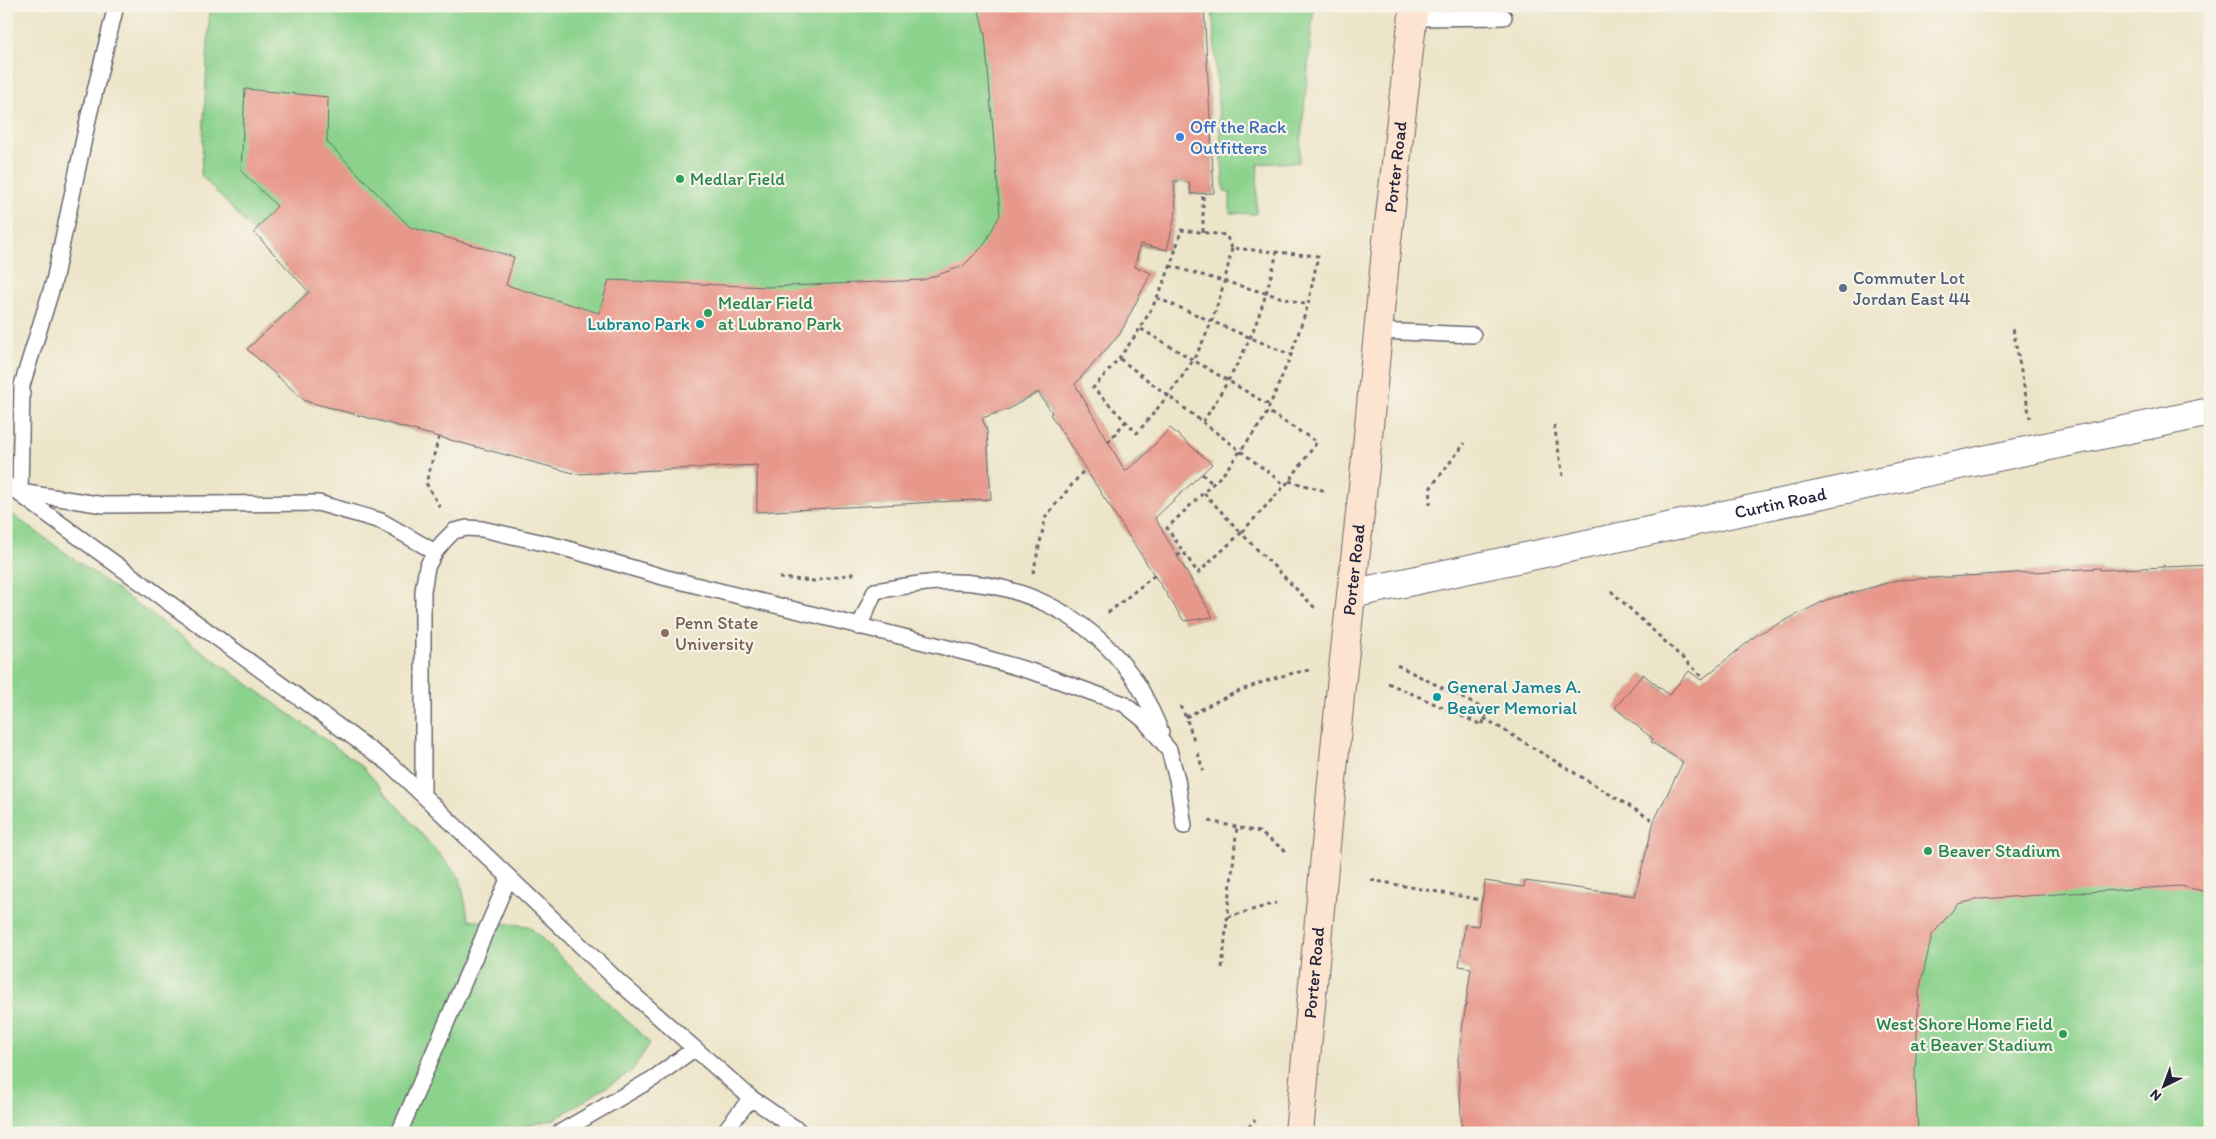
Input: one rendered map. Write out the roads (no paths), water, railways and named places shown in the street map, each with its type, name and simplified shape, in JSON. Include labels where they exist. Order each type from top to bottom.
[{"type":"street","name":"Porter Road","points":[[1299,1133],[1351,594],[1414,12]]},
{"type":"street","name":"Curtin Road","points":[[1351,594],[2210,412]]},
{"type":"lane","points":[[20,492],[22,385],[54,281],[89,115],[116,6]]},
{"type":"lane","points":[[1414,12],[1504,17]]},
{"type":"lane","points":[[1378,331],[1473,335]]},
{"type":"lane","points":[[6,484],[20,492],[390,764],[619,982],[751,1098],[802,1133]]},
{"type":"lane","points":[[20,492],[104,506],[318,503],[381,521],[435,552]]},
{"type":"lane","points":[[422,795],[423,591],[427,567],[435,552],[454,531],[467,528],[560,547],[663,577],[1040,674],[1124,704],[1144,720],[1169,750]]},
{"type":"lane","points":[[859,627],[875,592],[939,582],[993,586],[1038,599],[1072,616],[1105,643],[1134,678],[1169,750],[1177,779],[1184,826]]},
{"type":"lane","points":[[399,1133],[509,877]]},
{"type":"lane","points":[[560,1133],[654,1078],[694,1049]]},
{"type":"lane","points":[[723,1133],[751,1098]]},
{"type":"place","name":"Off the Rack Outfitters","points":[[1180,137]]},
{"type":"place","name":"Medlar Field","points":[[680,179]]},
{"type":"place","name":"Commuter Lot Jordan East 44","points":[[1843,288]]},
{"type":"place","name":"Medlar Field at Lubrano Park","points":[[708,313]]},
{"type":"place","name":"Lubrano Park","points":[[700,324]]},
{"type":"place","name":"Penn State University","points":[[665,633]]},
{"type":"place","name":"General James A. Beaver Memorial","points":[[1437,697]]},
{"type":"place","name":"Beaver Stadium","points":[[1928,851]]},
{"type":"place","name":"West Shore Home Field at Beaver Stadium","points":[[2063,1034]]}]
